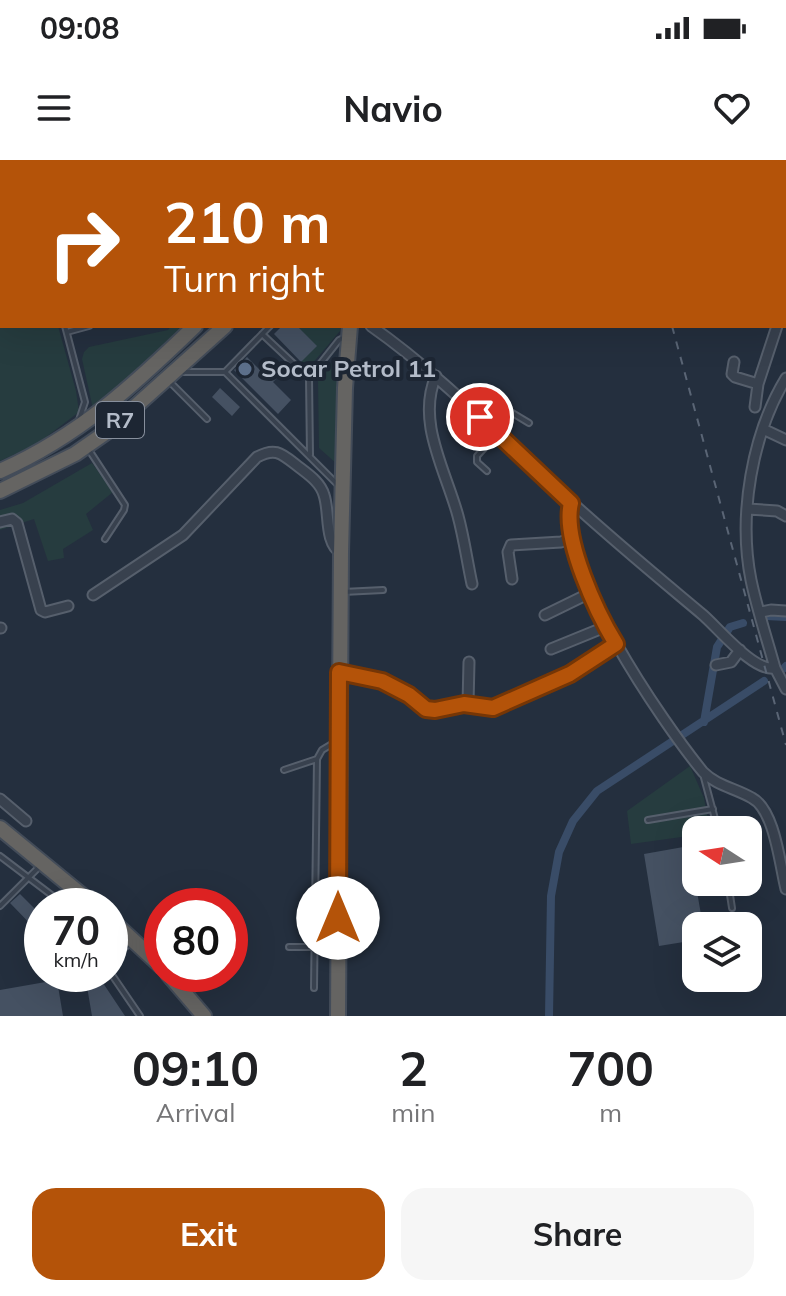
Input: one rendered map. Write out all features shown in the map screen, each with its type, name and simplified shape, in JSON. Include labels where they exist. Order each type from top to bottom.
[{"type":"highway","name":"R7","points":[[0,471],[66,436],[124,393],[193,328]]},
{"type":"highway","name":"R7","points":[[0,491],[42,472],[87,446],[172,376],[223,328]]},
{"type":"highway","points":[[337,1013],[341,553],[349,331]]},
{"type":"highway","points":[[0,828],[74,888]]},
{"type":"highway","points":[[128,935],[144,950]]},
{"type":"highway","points":[[183,992],[204,1016]]},
{"type":"street","points":[[374,328],[436,376],[571,503],[740,650],[757,664],[770,670],[775,668]]},
{"type":"street","points":[[755,407],[758,384],[776,328]]},
{"type":"street","points":[[734,362],[732,374],[735,377],[758,384]]},
{"type":"street","points":[[436,376],[428,402],[431,431],[459,520],[472,584]]},
{"type":"street","points":[[786,378],[763,429],[754,464],[748,509],[747,555],[775,668],[786,689]]},
{"type":"street","points":[[763,429],[786,440]]},
{"type":"street","points":[[93,595],[183,535],[257,457],[270,450],[279,451],[317,482],[324,493],[333,546],[341,553]]},
{"type":"street","points":[[571,503],[572,538],[605,627],[703,772],[712,781],[760,804],[771,827],[786,889]]},
{"type":"street","points":[[748,509],[777,511],[786,516]]},
{"type":"street","points":[[0,522],[12,519],[17,523],[41,610],[45,612],[68,606]]},
{"type":"street","points":[[512,579],[508,552],[511,545],[561,542],[572,538]]},
{"type":"street","points":[[545,615],[590,593]]},
{"type":"street","points":[[761,612],[786,611]]},
{"type":"street","points":[[551,649],[605,627]]},
{"type":"street","points":[[339,672],[382,681],[409,695],[426,709],[468,704],[493,708],[570,674],[616,644]]},
{"type":"street","points":[[716,665],[731,662],[740,650]]},
{"type":"street","points":[[468,704],[469,662]]},
{"type":"street","points":[[0,799],[26,821]]},
{"type":"lane","points":[[172,376],[225,372],[268,328]]},
{"type":"lane","points":[[66,329],[85,402],[81,416],[66,436]]},
{"type":"lane","points":[[310,455],[309,378],[349,331]]},
{"type":"lane","points":[[262,334],[309,378]]},
{"type":"lane","points":[[225,372],[343,488]]},
{"type":"lane","points":[[172,376],[207,419]]},
{"type":"lane","points":[[462,401],[476,391],[529,423]]},
{"type":"lane","points":[[487,471],[477,462],[477,456],[497,434]]},
{"type":"lane","points":[[87,446],[125,505],[105,539]]},
{"type":"lane","points":[[341,592],[383,590]]},
{"type":"lane","points":[[314,988],[317,759],[322,750],[339,741]]},
{"type":"lane","points":[[284,770],[317,759]]},
{"type":"lane","points":[[703,772],[715,816]]},
{"type":"lane","points":[[648,820],[713,809]]},
{"type":"lane","points":[[0,856],[44,888]]},
{"type":"lane","points":[[0,906],[43,862]]},
{"type":"lane","points":[[730,896],[732,908]]},
{"type":"lane","points":[[128,944],[134,940]]},
{"type":"lane","points":[[289,947],[338,947]]},
{"type":"lane","points":[[124,992],[140,1016]]},
{"type":"green space","points":[[0,328],[59,328],[79,412],[37,444],[0,461]]},
{"type":"green space","points":[[181,328],[93,409],[82,359],[84,352],[89,347]]},
{"type":"green space","points":[[297,328],[341,328],[312,364],[301,362]]},
{"type":"green space","points":[[337,356],[337,464],[319,448],[318,380]]},
{"type":"green space","points":[[92,463],[113,492],[86,514],[93,530],[63,549],[64,558],[48,561],[34,519],[0,530],[0,510],[23,503]]},
{"type":"green space","points":[[690,766],[704,798],[707,816],[682,816],[682,837],[631,844],[627,811]]},
{"type":"building","points":[[280,328],[299,328],[317,346],[301,362],[274,334]]},
{"type":"building","points":[[247,357],[266,376],[277,364],[284,371],[273,382],[291,400],[278,414],[234,370]]},
{"type":"building","points":[[220,388],[240,407],[232,416],[212,397]]},
{"type":"building","points":[[682,847],[682,896],[698,896],[701,912],[682,912],[682,942],[659,946],[644,854]]},
{"type":"building","points":[[20,894],[24,898],[24,917],[10,903]]},
{"type":"building","points":[[24,986],[24,992],[59,992],[63,1016],[0,1016],[0,990]]},
{"type":"building","points":[[88,992],[109,992],[125,1016],[92,1016]]},
{"type":"waterway","points":[[766,616],[786,617]]},
{"type":"waterway","points":[[704,722],[717,647],[730,627],[743,623]]},
{"type":"waterway","points":[[783,669],[786,666]]},
{"type":"waterway","points":[[549,1016],[551,896],[559,852],[573,821],[597,791],[764,681]]},
{"type":"railway","points":[[673,328],[786,745]]},
{"type":"place","name":"Socar Petrol 11","points":[[245,369]]},
{"type":"route","points":[[338,918],[339,672],[382,681],[409,695],[426,709],[464,704],[493,708],[570,674],[616,644],[590,593],[572,538],[569,523],[571,503],[480,417]]}]
